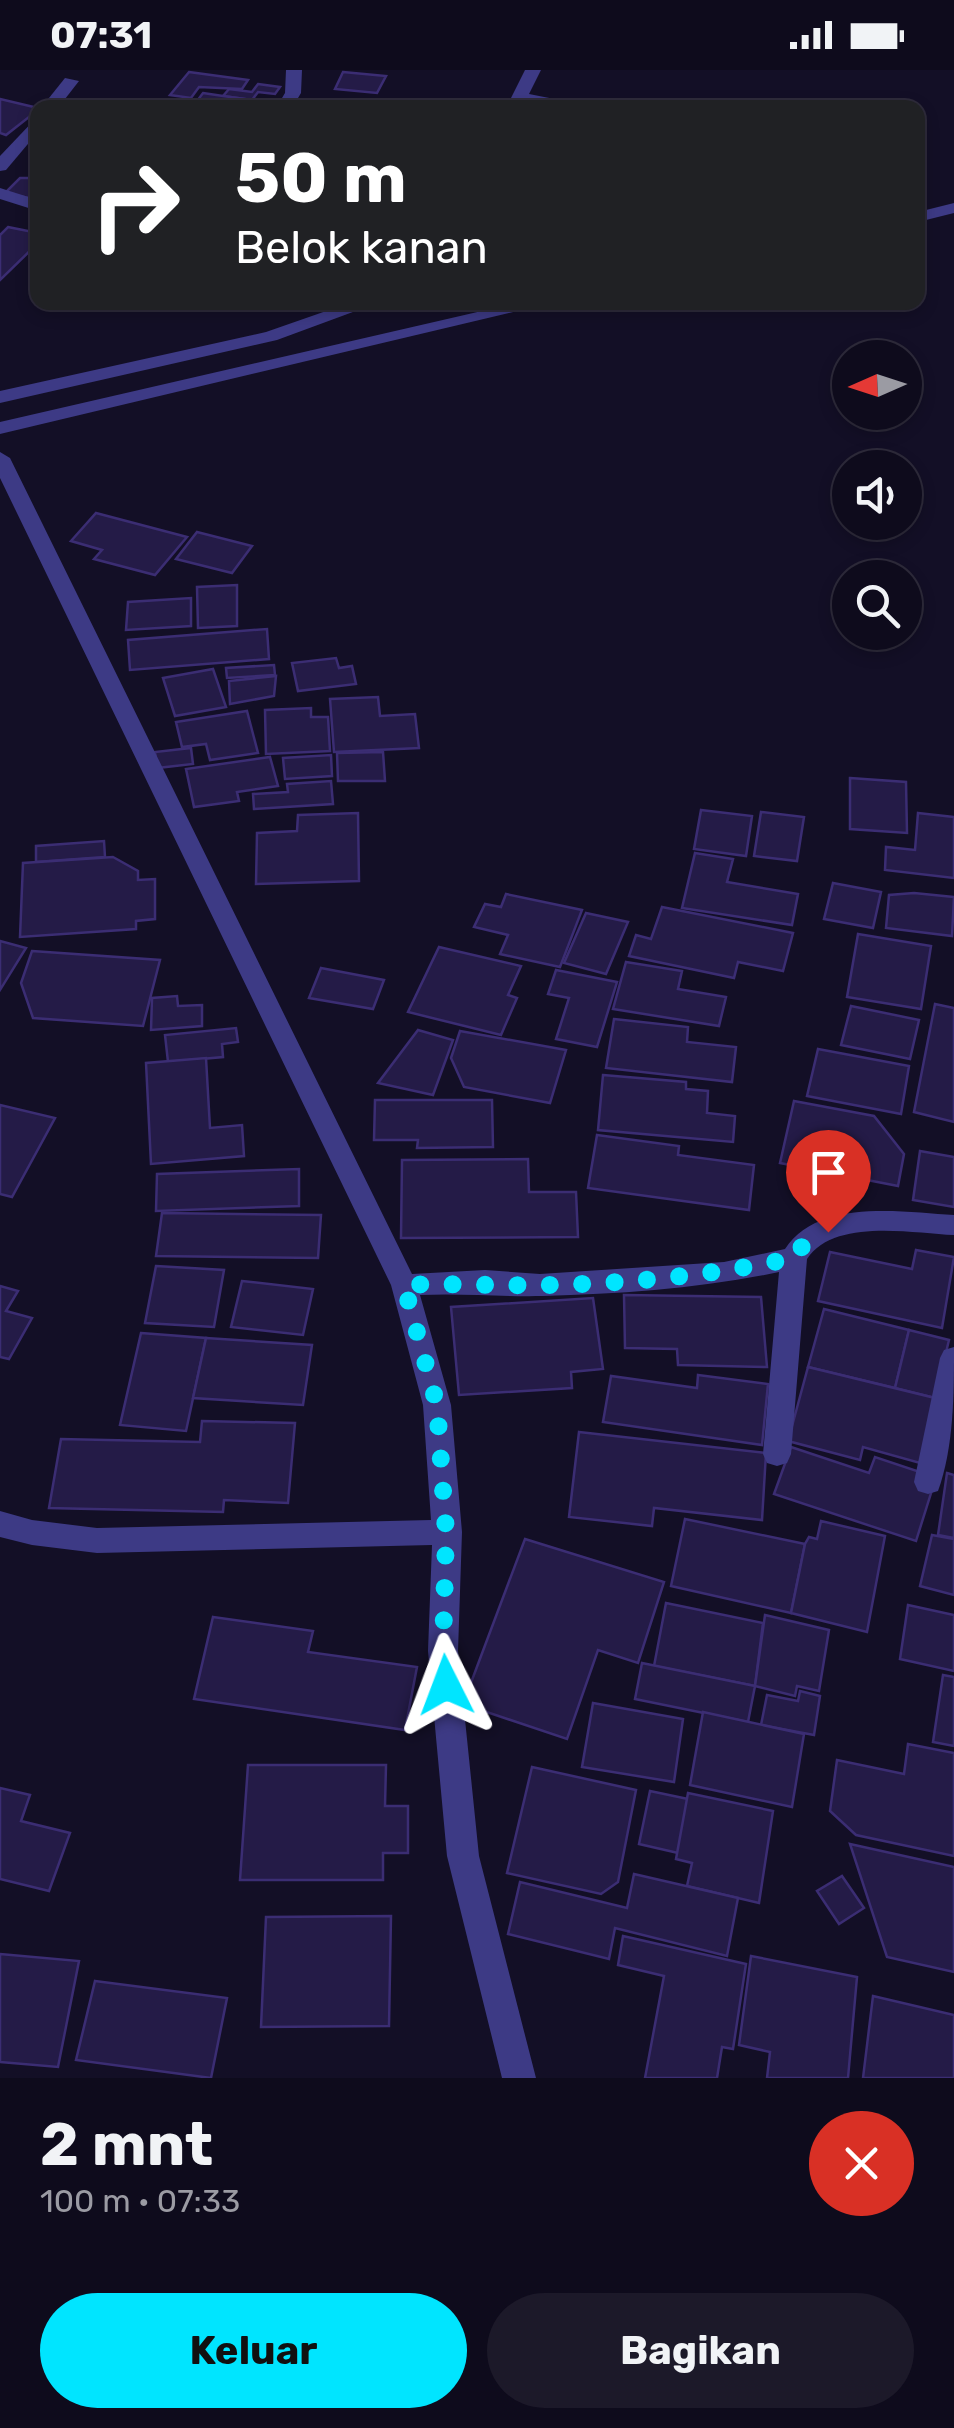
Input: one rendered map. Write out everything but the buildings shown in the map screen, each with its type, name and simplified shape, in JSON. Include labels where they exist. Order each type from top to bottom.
[{"type":"street","points":[[288,100],[294,70]]},
{"type":"street","points":[[518,100],[533,70]]},
{"type":"street","points":[[56,100],[71,81]]},
{"type":"street","points":[[0,166],[30,130]]},
{"type":"street","points":[[0,193],[30,203]]},
{"type":"street","points":[[925,215],[954,208]]},
{"type":"street","points":[[0,398],[271,336],[347,310]]},
{"type":"street","points":[[0,428],[511,310]]},
{"type":"street","points":[[0,458],[404,1285],[437,1405],[446,1532],[443,1651],[463,1856],[520,2078]]},
{"type":"street","points":[[777,1454],[794,1258],[808,1238],[848,1225],[902,1222],[954,1226]]},
{"type":"street","points":[[404,1285],[540,1285],[724,1273],[794,1258]]},
{"type":"street","points":[[928,1482],[954,1358]]},
{"type":"street","points":[[0,1524],[30,1534],[136,1542],[446,1532]]},
{"type":"route","points":[[446,1685],[446,1532],[437,1405],[404,1285],[540,1285],[724,1273],[794,1258],[808,1238],[828,1232]]}]
